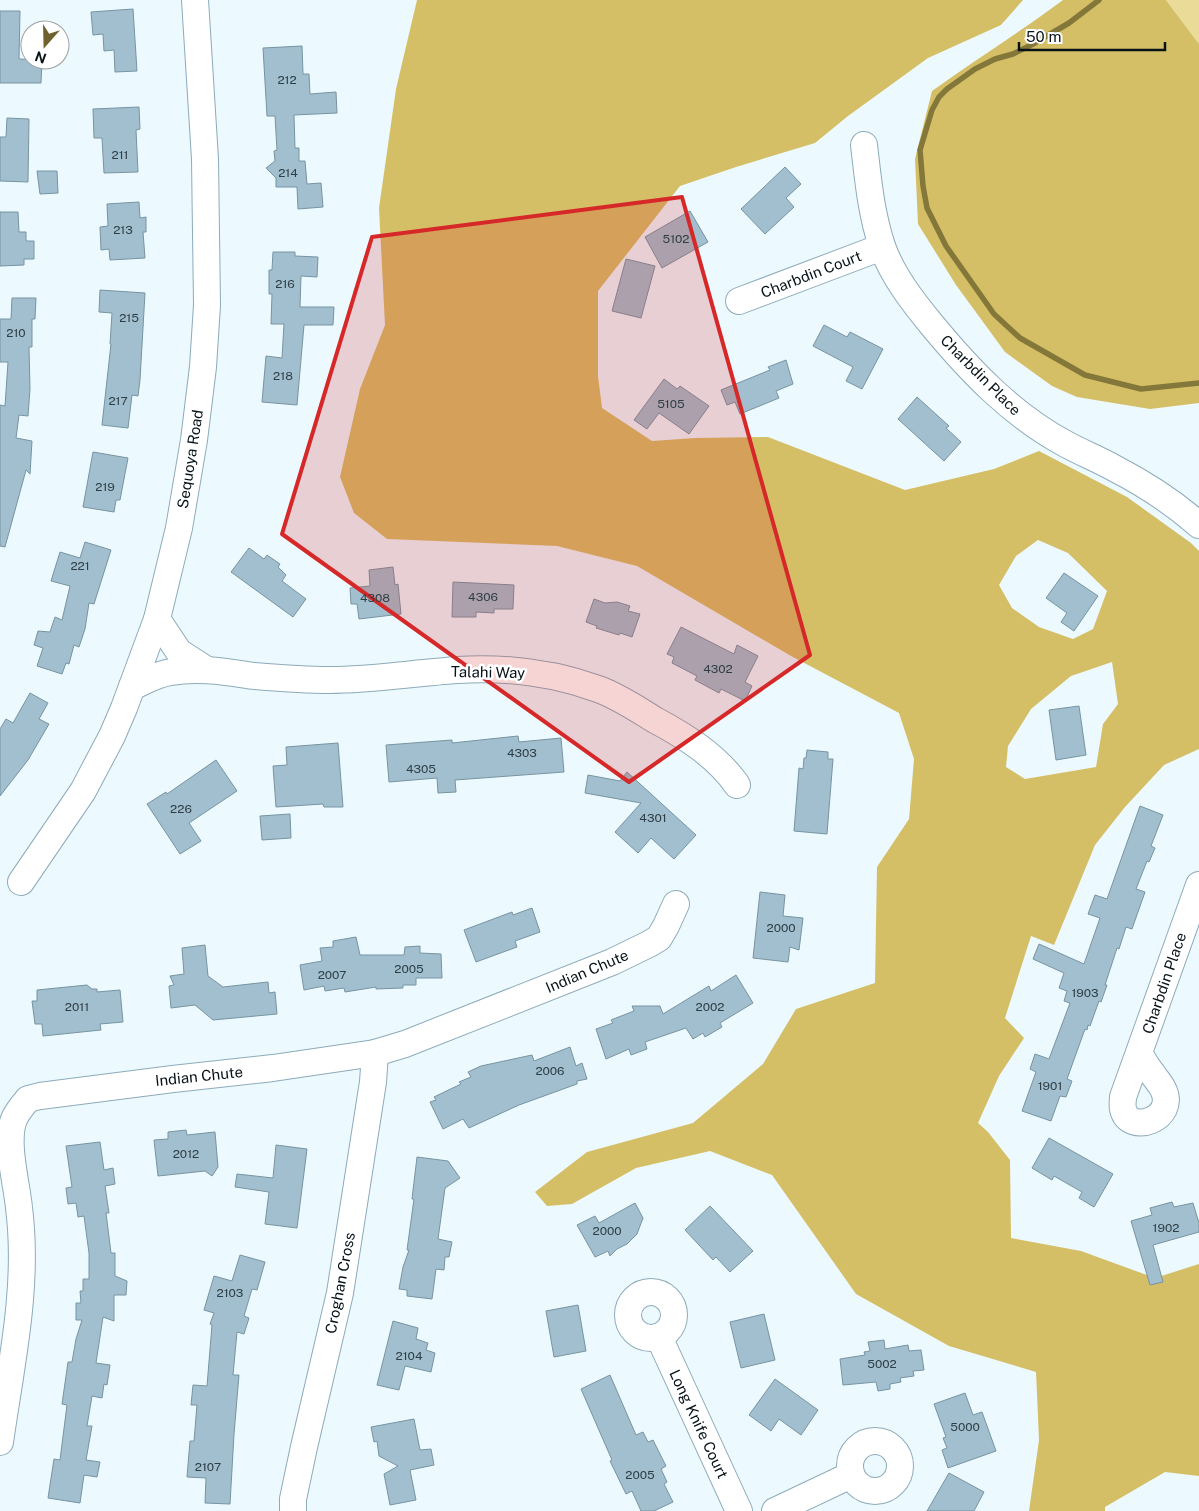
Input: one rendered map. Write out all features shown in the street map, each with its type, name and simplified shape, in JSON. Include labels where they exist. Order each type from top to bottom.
[{"type":"street","name":"Sequoya Road","points":[[21,882],[83,791],[112,736],[157,619],[179,528],[194,440],[203,367],[207,305],[205,159],[195,0]]},
{"type":"street","name":"Charbdin Place","points":[[864,146],[872,211],[882,247],[903,286],[922,313],[958,356],[998,396],[1040,429],[1158,493],[1181,509],[1199,525]]},
{"type":"street","name":"Charbdin Court","points":[[740,301],[882,247]]},
{"type":"street","name":"Talahi Way","points":[[157,619],[179,652],[207,670]]},
{"type":"street","name":"Talahi Way","points":[[132,687],[152,677],[171,672],[207,670],[279,678],[328,680],[352,680],[459,670],[518,671],[550,676],[599,690],[662,724],[699,747],[728,772],[737,785]]},
{"type":"street","name":"Charbdin Place","points":[[1139,1053],[1199,885]]},
{"type":"street","name":"Indian Chute","points":[[0,1442],[23,1271],[22,1230],[11,1138],[14,1119],[28,1099],[375,1053],[405,1044],[612,962],[649,944],[659,938],[676,904]]},
{"type":"street","name":"Croghan Cross","points":[[293,1511],[293,1499],[304,1447],[340,1293],[373,1082],[375,1053]]},
{"type":"street","name":"Long Knife Court","points":[[659,1337],[739,1511]]},
{"type":"street","points":[[775,1511],[851,1475]]},
{"type":"highlighted area","points":[[682,197],[810,655],[629,782],[282,534],[372,237]]},
{"type":"shaded area","points":[[417,0],[1023,0],[1001,25],[928,58],[848,116],[815,143],[680,186],[598,291],[598,376],[602,408],[652,441],[695,438],[768,437],[905,490],[994,469],[1039,451],[1127,497],[1191,543],[1199,551],[1199,749],[1164,765],[1125,807],[1095,845],[1054,945],[1031,936],[1005,1018],[1024,1038],[999,1076],[978,1123],[988,1132],[1010,1160],[1011,1238],[1081,1251],[1155,1278],[1199,1264],[1199,1476],[1165,1472],[1105,1507],[1105,1511],[1029,1511],[1039,1440],[1036,1372],[949,1346],[856,1294],[772,1175],[710,1151],[636,1168],[572,1204],[547,1206],[535,1192],[587,1152],[693,1123],[763,1064],[796,1009],[875,983],[877,867],[909,819],[914,759],[899,713],[791,656],[637,566],[557,546],[387,539],[354,513],[340,477],[360,389],[385,325],[379,208],[396,89]],"holes":[[[1038,540],[1068,553],[1107,591],[1093,629],[1073,639],[1039,627],[1012,608],[999,585],[1016,556]],[[1112,662],[1118,704],[1103,724],[1096,767],[1025,779],[1006,767],[1008,746],[1031,709],[1071,676]]]},
{"type":"shaded area","points":[[1063,0],[1166,0],[1199,44],[1199,403],[1150,409],[1077,397],[1052,386],[1005,352],[956,285],[918,224],[915,159],[932,91]]},
{"type":"shaded area","points":[[1166,0],[1199,0],[1199,44]]},
{"type":"building","points":[[133,9],[137,71],[115,72],[114,50],[104,51],[103,34],[93,35],[91,12]]},
{"type":"building","points":[[0,11],[20,11],[20,70],[42,70],[41,83],[0,83]]},
{"type":"building","points":[[302,46],[303,74],[309,74],[310,94],[336,92],[337,113],[294,115],[295,148],[299,148],[299,161],[305,161],[307,184],[321,183],[323,207],[298,209],[297,187],[276,187],[276,178],[266,168],[275,161],[274,151],[277,150],[275,116],[267,116],[263,48]]},
{"type":"building","points":[[139,107],[140,129],[136,130],[138,172],[104,173],[102,138],[94,138],[93,109]]},
{"type":"building","points":[[7,118],[29,119],[28,182],[0,181],[0,137],[6,137]]},
{"type":"building","points":[[785,167],[801,184],[786,198],[794,207],[765,234],[741,209]]},
{"type":"building","points":[[37,171],[57,171],[58,193],[40,194]]},
{"type":"building","points":[[139,202],[140,218],[146,217],[146,232],[143,232],[145,258],[110,260],[109,249],[101,250],[100,227],[108,226],[107,204]]},
{"type":"building","points":[[690,211],[708,242],[662,268],[645,237]]},
{"type":"building","points":[[0,212],[18,212],[19,232],[26,232],[26,241],[34,241],[34,259],[24,259],[24,265],[0,266]]},
{"type":"building","points":[[273,252],[295,252],[295,256],[318,257],[317,277],[301,276],[300,307],[334,307],[333,325],[304,325],[297,405],[262,402],[266,356],[282,358],[284,324],[271,324],[272,294],[269,294],[269,270],[272,270]]},
{"type":"building","points":[[626,259],[655,266],[641,318],[612,311]]},
{"type":"building","points":[[100,290],[145,293],[138,396],[132,395],[128,428],[102,425],[111,344],[112,313],[99,312]]},
{"type":"building","points":[[12,298],[36,298],[35,319],[32,319],[32,347],[29,347],[30,389],[28,416],[19,415],[16,438],[32,441],[30,474],[26,470],[5,547],[0,546],[0,405],[5,406],[8,362],[0,362],[0,319],[11,319]]},
{"type":"building","points":[[824,325],[847,337],[850,332],[883,349],[862,389],[846,381],[853,367],[813,346]]},
{"type":"building","points":[[786,360],[793,384],[776,391],[779,398],[740,414],[735,402],[727,405],[721,390],[770,370],[768,367]]},
{"type":"building","points":[[664,379],[677,389],[680,386],[709,406],[689,434],[659,413],[647,429],[634,420]]},
{"type":"building","points":[[917,397],[949,426],[946,428],[961,442],[944,461],[898,419]]},
{"type":"building","points":[[93,452],[128,458],[120,500],[116,500],[114,512],[83,507]]},
{"type":"building","points":[[85,542],[111,550],[94,604],[89,603],[85,629],[79,647],[74,645],[69,664],[66,663],[62,674],[37,666],[43,648],[34,645],[38,631],[50,632],[55,617],[62,620],[70,586],[51,581],[60,552],[80,558]]},
{"type":"building","points":[[249,548],[264,559],[267,555],[280,564],[278,567],[286,575],[282,581],[306,599],[293,617],[231,572]]},
{"type":"building","points":[[393,567],[395,585],[398,584],[401,614],[359,619],[357,604],[351,604],[350,588],[370,586],[369,570]]},
{"type":"building","points":[[1064,573],[1098,596],[1074,631],[1061,622],[1067,613],[1046,598]]},
{"type":"building","points":[[453,582],[514,585],[513,609],[494,609],[494,613],[476,612],[476,617],[452,617]]},
{"type":"building","points":[[594,599],[605,603],[617,602],[630,606],[628,611],[640,614],[632,637],[596,628],[597,626],[586,622]]},
{"type":"building","points":[[681,627],[734,654],[737,645],[758,656],[745,682],[752,686],[745,701],[721,689],[719,693],[695,680],[697,676],[672,663],[674,657],[667,654]]},
{"type":"building","points":[[30,693],[48,703],[39,719],[49,724],[28,760],[0,796],[0,729],[6,719],[13,723]]},
{"type":"building","points":[[1079,706],[1086,755],[1056,760],[1049,710]]},
{"type":"building","points":[[518,736],[519,742],[561,738],[564,772],[455,780],[456,792],[438,793],[437,778],[389,782],[386,745],[452,740],[452,743]]},
{"type":"building","points":[[338,743],[343,807],[324,807],[323,804],[276,807],[273,766],[287,765],[286,747]]},
{"type":"building","points":[[807,750],[828,752],[828,759],[833,759],[827,834],[794,831],[799,768],[803,769]]},
{"type":"building","points":[[216,760],[237,791],[189,823],[201,841],[180,854],[147,804],[166,792],[167,794]]},
{"type":"building","points":[[627,772],[696,835],[674,859],[651,838],[638,853],[615,832],[641,803],[585,793],[588,775],[620,781]]},
{"type":"building","points":[[1140,806],[1163,815],[1151,846],[1155,848],[1149,862],[1147,861],[1136,889],[1145,892],[1132,929],[1126,927],[1119,949],[1117,948],[1101,1002],[1099,1001],[1090,1026],[1088,1025],[1087,1030],[1085,1029],[1067,1079],[1072,1081],[1066,1097],[1060,1096],[1051,1121],[1022,1111],[1036,1072],[1030,1069],[1035,1054],[1049,1059],[1070,1003],[1064,1001],[1067,991],[1059,988],[1064,973],[1033,959],[1039,944],[1084,964],[1100,918],[1088,914],[1095,895],[1107,899]]},
{"type":"building","points":[[290,814],[291,838],[262,840],[260,816]]},
{"type":"building","points":[[760,892],[785,895],[783,916],[803,918],[799,950],[790,947],[788,962],[753,958]]},
{"type":"building","points":[[532,908],[540,932],[515,941],[517,947],[476,962],[464,930],[512,912],[513,915]]},
{"type":"building","points":[[356,937],[360,955],[404,955],[405,947],[420,946],[420,953],[441,954],[442,978],[416,978],[416,985],[403,985],[403,988],[376,989],[376,987],[345,992],[344,988],[325,991],[324,986],[304,990],[300,965],[322,961],[320,948],[333,947],[333,941]]},
{"type":"building","points":[[205,945],[208,976],[223,987],[268,982],[269,993],[275,992],[277,1014],[213,1020],[195,1005],[171,1008],[169,986],[174,985],[170,976],[184,974],[182,948]]},
{"type":"building","points":[[736,975],[753,1003],[720,1023],[722,1027],[705,1037],[703,1033],[693,1039],[686,1028],[645,1042],[647,1049],[631,1055],[629,1049],[606,1059],[596,1029],[613,1023],[611,1020],[634,1011],[632,1006],[660,1006],[663,1014],[709,986],[711,991]]},
{"type":"building","points":[[87,985],[92,989],[97,989],[97,992],[120,990],[123,1022],[100,1024],[101,1030],[43,1036],[42,1024],[35,1024],[32,1001],[37,1001],[37,990]]},
{"type":"building","points":[[570,1047],[576,1066],[582,1063],[587,1079],[577,1081],[577,1084],[519,1105],[469,1128],[463,1119],[443,1129],[430,1102],[436,1100],[434,1097],[471,1077],[468,1072],[481,1066],[532,1055],[534,1061]]},
{"type":"building","points":[[186,1130],[187,1135],[215,1132],[218,1167],[212,1176],[205,1171],[158,1176],[154,1140],[168,1139],[168,1132]]},
{"type":"building","points":[[1049,1138],[1113,1174],[1094,1207],[1079,1198],[1082,1192],[1054,1176],[1052,1180],[1032,1168]]},
{"type":"building","points":[[100,1142],[104,1170],[113,1168],[115,1184],[105,1186],[109,1213],[106,1213],[111,1253],[115,1253],[115,1276],[127,1281],[126,1295],[114,1295],[114,1321],[103,1317],[96,1363],[110,1365],[107,1385],[104,1384],[102,1398],[92,1396],[87,1426],[92,1426],[86,1460],[100,1462],[97,1477],[84,1475],[80,1503],[48,1498],[54,1459],[60,1460],[67,1405],[62,1404],[68,1362],[72,1362],[82,1320],[76,1320],[76,1303],[81,1303],[80,1291],[83,1291],[83,1279],[89,1279],[89,1253],[84,1216],[78,1217],[76,1203],[68,1204],[66,1188],[72,1187],[66,1146]]},
{"type":"building","points":[[276,1145],[307,1149],[297,1228],[265,1224],[269,1192],[235,1187],[237,1174],[273,1178]]},
{"type":"building","points":[[417,1157],[448,1161],[460,1178],[445,1188],[438,1239],[452,1242],[449,1257],[445,1257],[444,1270],[436,1269],[432,1299],[407,1296],[407,1290],[399,1289],[403,1267],[409,1250],[407,1250],[414,1199],[412,1199]]},
{"type":"building","points":[[1172,1202],[1174,1207],[1193,1203],[1199,1223],[1199,1232],[1153,1245],[1163,1282],[1150,1285],[1131,1221],[1152,1215],[1150,1208]]},
{"type":"building","points":[[635,1203],[643,1218],[637,1234],[610,1256],[608,1251],[595,1257],[577,1225],[595,1216],[599,1223]]},
{"type":"building","points":[[710,1206],[753,1251],[730,1272],[716,1257],[713,1260],[685,1230]]},
{"type":"building","points":[[240,1255],[265,1262],[257,1290],[252,1289],[244,1316],[249,1318],[244,1334],[237,1332],[233,1375],[239,1375],[230,1504],[205,1503],[206,1478],[187,1477],[190,1441],[194,1441],[197,1405],[191,1405],[193,1385],[207,1386],[212,1325],[210,1324],[214,1313],[204,1310],[214,1276],[232,1281]]},
{"type":"building","points":[[578,1305],[586,1351],[554,1357],[546,1311]]},
{"type":"building","points":[[764,1314],[775,1360],[741,1368],[730,1322]]},
{"type":"building","points":[[393,1321],[418,1328],[416,1339],[428,1343],[426,1350],[435,1353],[431,1372],[405,1366],[399,1390],[377,1385]]},
{"type":"building","points":[[884,1340],[885,1349],[908,1345],[909,1351],[921,1350],[924,1370],[913,1371],[914,1376],[900,1378],[901,1382],[890,1384],[890,1389],[878,1391],[876,1382],[843,1385],[840,1359],[865,1355],[864,1352],[870,1351],[868,1342]]},
{"type":"building","points":[[610,1375],[636,1435],[643,1432],[648,1442],[653,1440],[666,1466],[661,1469],[667,1482],[664,1484],[673,1502],[654,1511],[641,1511],[632,1491],[626,1494],[610,1461],[612,1460],[581,1389]]},
{"type":"building","points":[[775,1379],[818,1410],[801,1435],[779,1419],[771,1431],[749,1415]]},
{"type":"building","points":[[965,1393],[973,1415],[982,1412],[996,1451],[948,1468],[942,1450],[947,1448],[943,1438],[946,1437],[934,1404]]},
{"type":"building","points":[[414,1419],[420,1450],[431,1449],[434,1465],[410,1470],[416,1500],[390,1505],[384,1474],[398,1466],[379,1456],[377,1441],[374,1442],[371,1427]]},
{"type":"building","points":[[949,1473],[984,1492],[974,1511],[927,1511]]},
{"type":"waterway","points":[[1099,0],[1069,23],[1033,44],[975,69],[939,97],[932,110],[920,150],[927,208],[946,246],[994,314],[1020,338],[1085,375],[1141,389],[1199,383]]}]
